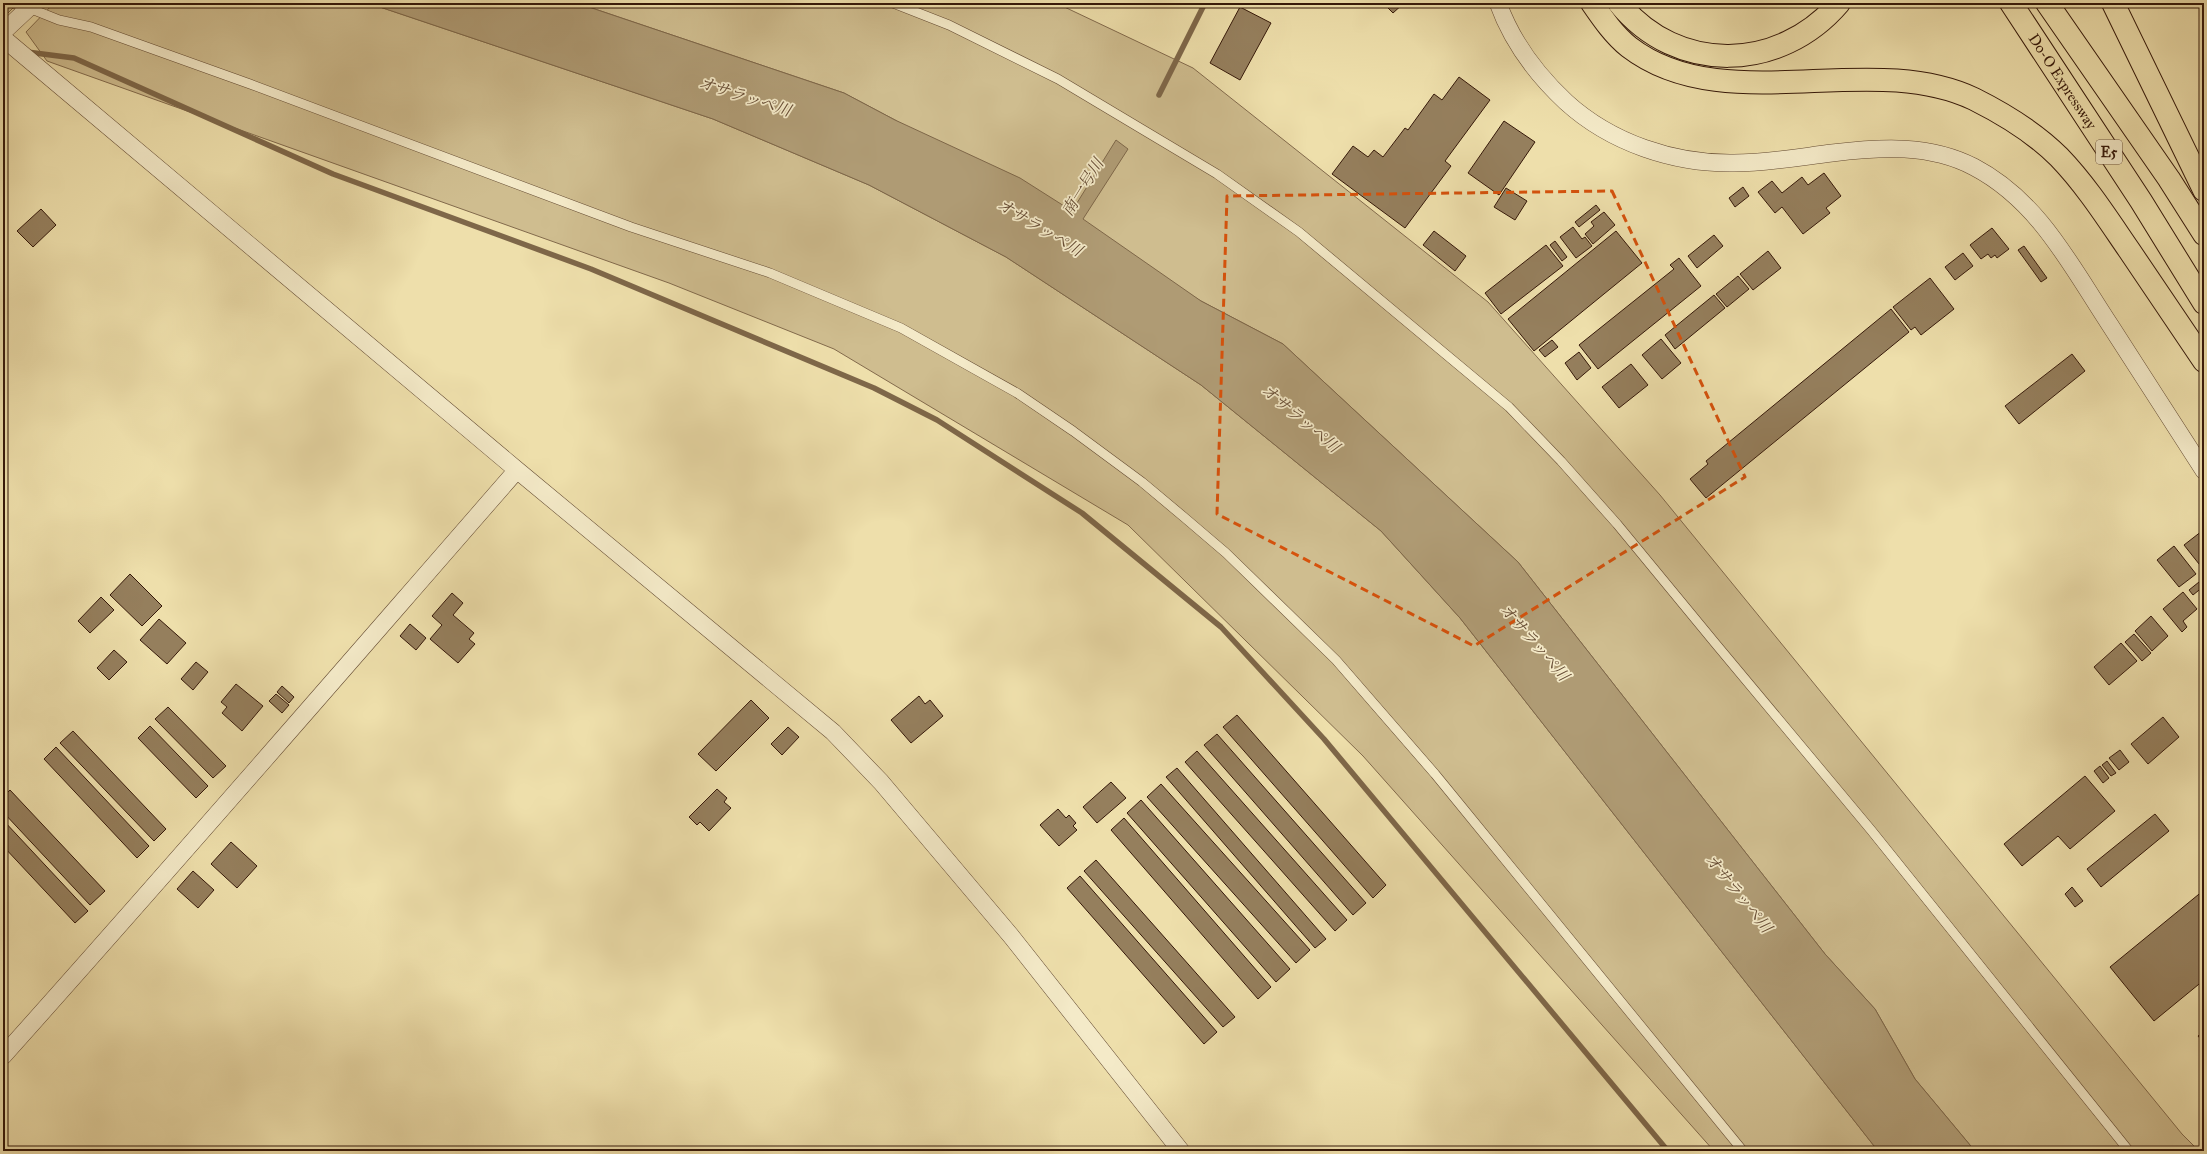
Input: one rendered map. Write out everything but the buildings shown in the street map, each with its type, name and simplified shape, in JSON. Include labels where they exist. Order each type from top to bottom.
[{"type":"highway","points":[[1592,3],[1605,22],[1629,47],[1660,64],[1693,76],[1740,81],[1876,80],[1910,82],[1947,90],[1972,98],[1998,112],[2041,141],[2058,156],[2090,193],[2204,361]]},
{"type":"highway","points":[[1619,3],[1641,27],[1658,38],[1690,52],[1722,56],[1755,53],[1781,46],[1800,37],[1816,26],[1839,3]]},
{"type":"highway","name":"Do-O Expressway","points":[[2011,3],[2141,201],[2204,303]]},
{"type":"highway","name":"Do-O Expressway","points":[[2048,3],[2169,179],[2204,234]]},
{"type":"highway","points":[[2113,3],[2204,190]]},
{"type":"street","points":[[1498,3],[1514,39],[1543,79],[1576,111],[1600,127],[1640,147],[1695,161],[1734,163],[1872,148],[1918,150],[1953,158],[1973,166],[2008,188],[2044,224],[2204,471]]},
{"type":"street","points":[[3,32],[32,5]]},
{"type":"street","points":[[3,38],[517,470],[833,732],[881,782],[1011,936],[1181,1151]]},
{"type":"street","points":[[3,1056],[196,839],[257,766],[517,470]]},
{"type":"lane","points":[[12,3],[32,5],[59,20],[91,27],[250,84],[631,227],[770,274],[901,328],[1018,393],[1123,468],[1185,518],[1226,554],[1336,660],[1435,774],[1743,1151]]},
{"type":"lane","points":[[893,3],[949,25],[1058,79],[1217,174],[1299,232],[1509,407],[1562,461],[1617,524],[1881,842],[2129,1151]]},
{"type":"highlighted area","points":[[1612,191],[1745,477],[1474,646],[1217,514],[1227,196]]},
{"type":"shaded area","points":[[3,3],[18,3],[3,18]]},
{"type":"shaded area","points":[[54,3],[368,3],[713,119],[869,185],[1006,257],[1201,385],[1381,531],[1460,618],[1878,1151],[1714,1151],[1363,756],[1128,525],[834,349],[669,283],[47,61],[26,32]]},
{"type":"shaded area","points":[[577,3],[1056,3],[1193,68],[1488,302],[1660,495],[2182,1134],[2199,1151],[1975,1151],[1915,1079],[1875,1009],[1825,954],[1518,562],[1283,344],[1201,301],[895,120],[844,93]]},
{"type":"water","name":"オサラッペ川","points":[[368,3],[577,3],[844,93],[895,120],[1020,178],[1072,211],[1116,140],[1128,149],[1083,219],[1201,301],[1283,344],[1518,562],[1825,954],[1875,1009],[1915,1079],[1975,1151],[1878,1151],[1460,618],[1381,531],[1201,385],[1006,257],[869,185],[713,119]]},
{"type":"waterway","name":"南一号川","points":[[1159,95],[1205,3]]},
{"type":"waterway","points":[[27,52],[74,58],[333,174],[591,269],[874,388],[937,420],[1082,513],[1221,627],[1324,739],[1668,1151]]}]
